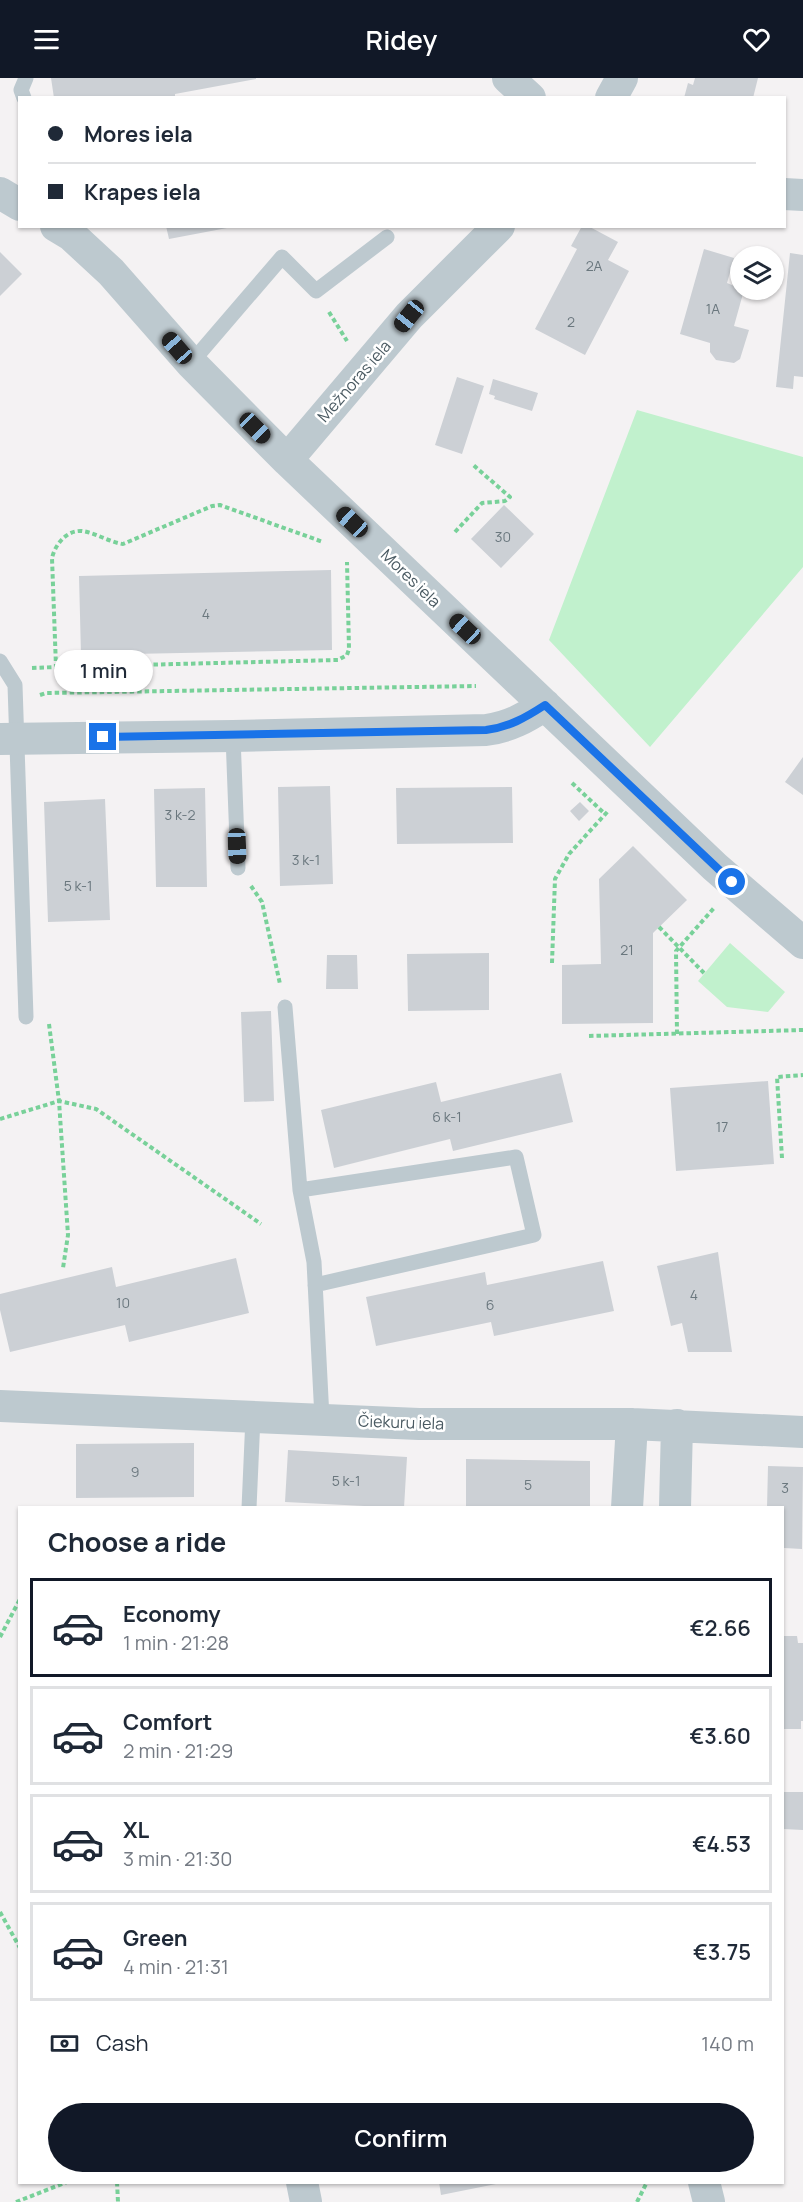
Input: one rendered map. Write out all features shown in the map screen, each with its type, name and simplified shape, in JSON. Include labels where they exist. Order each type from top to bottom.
[{"type":"street","points":[[508,78],[528,96]]},
{"type":"street","points":[[612,96],[622,78]]},
{"type":"street","points":[[0,193],[18,204]]},
{"type":"street","points":[[786,194],[803,195]]},
{"type":"street","name":"Mežnoras iela","points":[[286,460],[409,316],[497,228]]},
{"type":"street","name":"Mores iela","points":[[65,229],[111,272],[190,363],[286,460],[715,867],[803,943]]},
{"type":"street","points":[[8,739],[486,730],[501,728],[520,721],[545,705]]},
{"type":"street","name":"Čiekuru iela","points":[[0,1406],[322,1418],[419,1424],[632,1424],[803,1432]]},
{"type":"street","points":[[627,1506],[632,1424]]},
{"type":"street","points":[[675,1506],[677,1425]]},
{"type":"street","points":[[302,2184],[306,2202]]},
{"type":"street","points":[[704,2184],[709,2202]]},
{"type":"lane","points":[[23,96],[21,90],[26,78]]},
{"type":"lane","points":[[190,363],[282,257],[316,291],[387,237]]},
{"type":"lane","points":[[3,665],[15,685],[15,704],[8,739],[26,1017]]},
{"type":"lane","points":[[233,736],[238,868]]},
{"type":"lane","points":[[285,1007],[300,1190],[314,1262],[322,1418]]},
{"type":"lane","points":[[300,1190],[516,1157],[534,1235],[315,1285]]},
{"type":"lane","points":[[249,1506],[253,1417]]},
{"type":"path","points":[[316,291],[364,369]]},
{"type":"path","points":[[454,532],[482,503],[504,501],[510,496],[472,464]]},
{"type":"path","points":[[56,667],[52,558],[55,548],[64,537],[75,532],[81,531],[123,544],[212,506],[220,505],[330,544]]},
{"type":"path","points":[[3,665],[56,667],[338,660],[347,655],[349,649],[347,562],[344,553]]},
{"type":"path","points":[[15,704],[46,693],[480,686]]},
{"type":"path","points":[[572,783],[605,814]]},
{"type":"path","points":[[552,963],[555,879],[569,854],[610,809],[618,816]]},
{"type":"path","points":[[238,868],[262,902],[285,1007]]},
{"type":"path","points":[[677,1034],[676,951],[717,904]]},
{"type":"path","points":[[659,927],[704,973]]},
{"type":"path","points":[[26,1017],[49,1024],[59,1101],[68,1235],[63,1268]]},
{"type":"path","points":[[590,1036],[803,1030]]},
{"type":"path","points":[[782,1158],[777,1077],[803,1075]]},
{"type":"path","points":[[0,1119],[59,1101],[96,1109],[261,1224]]},
{"type":"path","points":[[0,1637],[18,1603]]},
{"type":"path","points":[[0,1912],[18,1944]]},
{"type":"path","points":[[16,2202],[62,2184]]},
{"type":"path","points":[[117,2184],[118,2202]]},
{"type":"path","points":[[637,2202],[646,2184]]},
{"type":"green space","points":[[637,410],[803,457],[803,567],[650,747],[549,640]]},
{"type":"green space","points":[[730,943],[785,992],[768,1012],[727,1007],[698,981]]},
{"type":"building","points":[[51,78],[256,78],[175,94],[175,96],[54,96]]},
{"type":"building","points":[[695,78],[758,78],[754,96],[685,96],[688,83],[693,85]]},
{"type":"building","points":[[166,228],[227,228],[169,239]]},
{"type":"building","points":[[581,228],[592,228],[618,242],[608,260],[629,271],[585,355],[535,329],[577,249],[571,246]]},
{"type":"building","points":[[704,249],[730,257],[727,283],[730,284],[730,300],[741,300],[734,326],[749,330],[740,359],[734,363],[716,360],[710,352],[710,343],[680,334]]},
{"type":"building","points":[[0,252],[22,274],[0,296]]},
{"type":"building","points":[[790,253],[803,255],[803,377],[794,376],[793,389],[776,387]]},
{"type":"building","points":[[457,377],[484,386],[462,454],[435,445]]},
{"type":"building","points":[[493,379],[538,393],[532,411],[494,399],[495,396],[489,394]]},
{"type":"building","points":[[504,505],[534,534],[501,568],[471,539]]},
{"type":"building","points":[[331,570],[332,650],[81,655],[79,576]]},
{"type":"building","points":[[803,757],[803,795],[785,782]]},
{"type":"building","points":[[330,786],[333,884],[280,886],[278,787]]},
{"type":"building","points":[[512,787],[513,843],[397,844],[396,788]]},
{"type":"building","points":[[205,788],[207,887],[156,887],[154,789]]},
{"type":"building","points":[[105,799],[110,920],[48,922],[44,802]]},
{"type":"building","points":[[580,802],[589,811],[579,821],[570,811]]},
{"type":"building","points":[[633,846],[687,900],[653,933],[653,1023],[562,1024],[562,965],[601,964],[599,879]]},
{"type":"building","points":[[489,953],[489,1010],[408,1011],[407,954]]},
{"type":"building","points":[[327,955],[357,955],[358,989],[326,989]]},
{"type":"building","points":[[271,1011],[274,1101],[244,1102],[241,1012]]},
{"type":"building","points":[[561,1073],[573,1122],[453,1151],[450,1139],[334,1168],[321,1110],[436,1082],[441,1102]]},
{"type":"building","points":[[768,1081],[774,1164],[676,1171],[670,1088]]},
{"type":"building","points":[[718,1252],[732,1352],[688,1352],[682,1323],[671,1326],[657,1266]]},
{"type":"building","points":[[236,1258],[249,1313],[129,1342],[125,1325],[10,1352],[0,1310],[0,1294],[112,1267],[116,1287]]},
{"type":"building","points":[[603,1261],[614,1311],[494,1336],[491,1322],[376,1346],[366,1297],[485,1272],[487,1285]]},
{"type":"building","points":[[194,1443],[194,1497],[76,1498],[76,1444]]},
{"type":"building","points":[[288,1450],[407,1457],[404,1506],[285,1502]]},
{"type":"building","points":[[466,1459],[590,1461],[590,1506],[466,1506]]},
{"type":"building","points":[[768,1466],[803,1467],[802,1549],[784,1548],[784,1506],[767,1506]]},
{"type":"building","points":[[784,1636],[797,1636],[798,1643],[803,1643],[803,1721],[801,1721],[801,1729],[784,1729]]},
{"type":"building","points":[[784,1792],[803,1792],[803,1830],[784,1829]]},
{"type":"building","points":[[439,2184],[496,2184],[441,2195]]},
{"type":"route","points":[[103,737],[486,730],[501,728],[520,721],[545,705],[732,882]]}]
